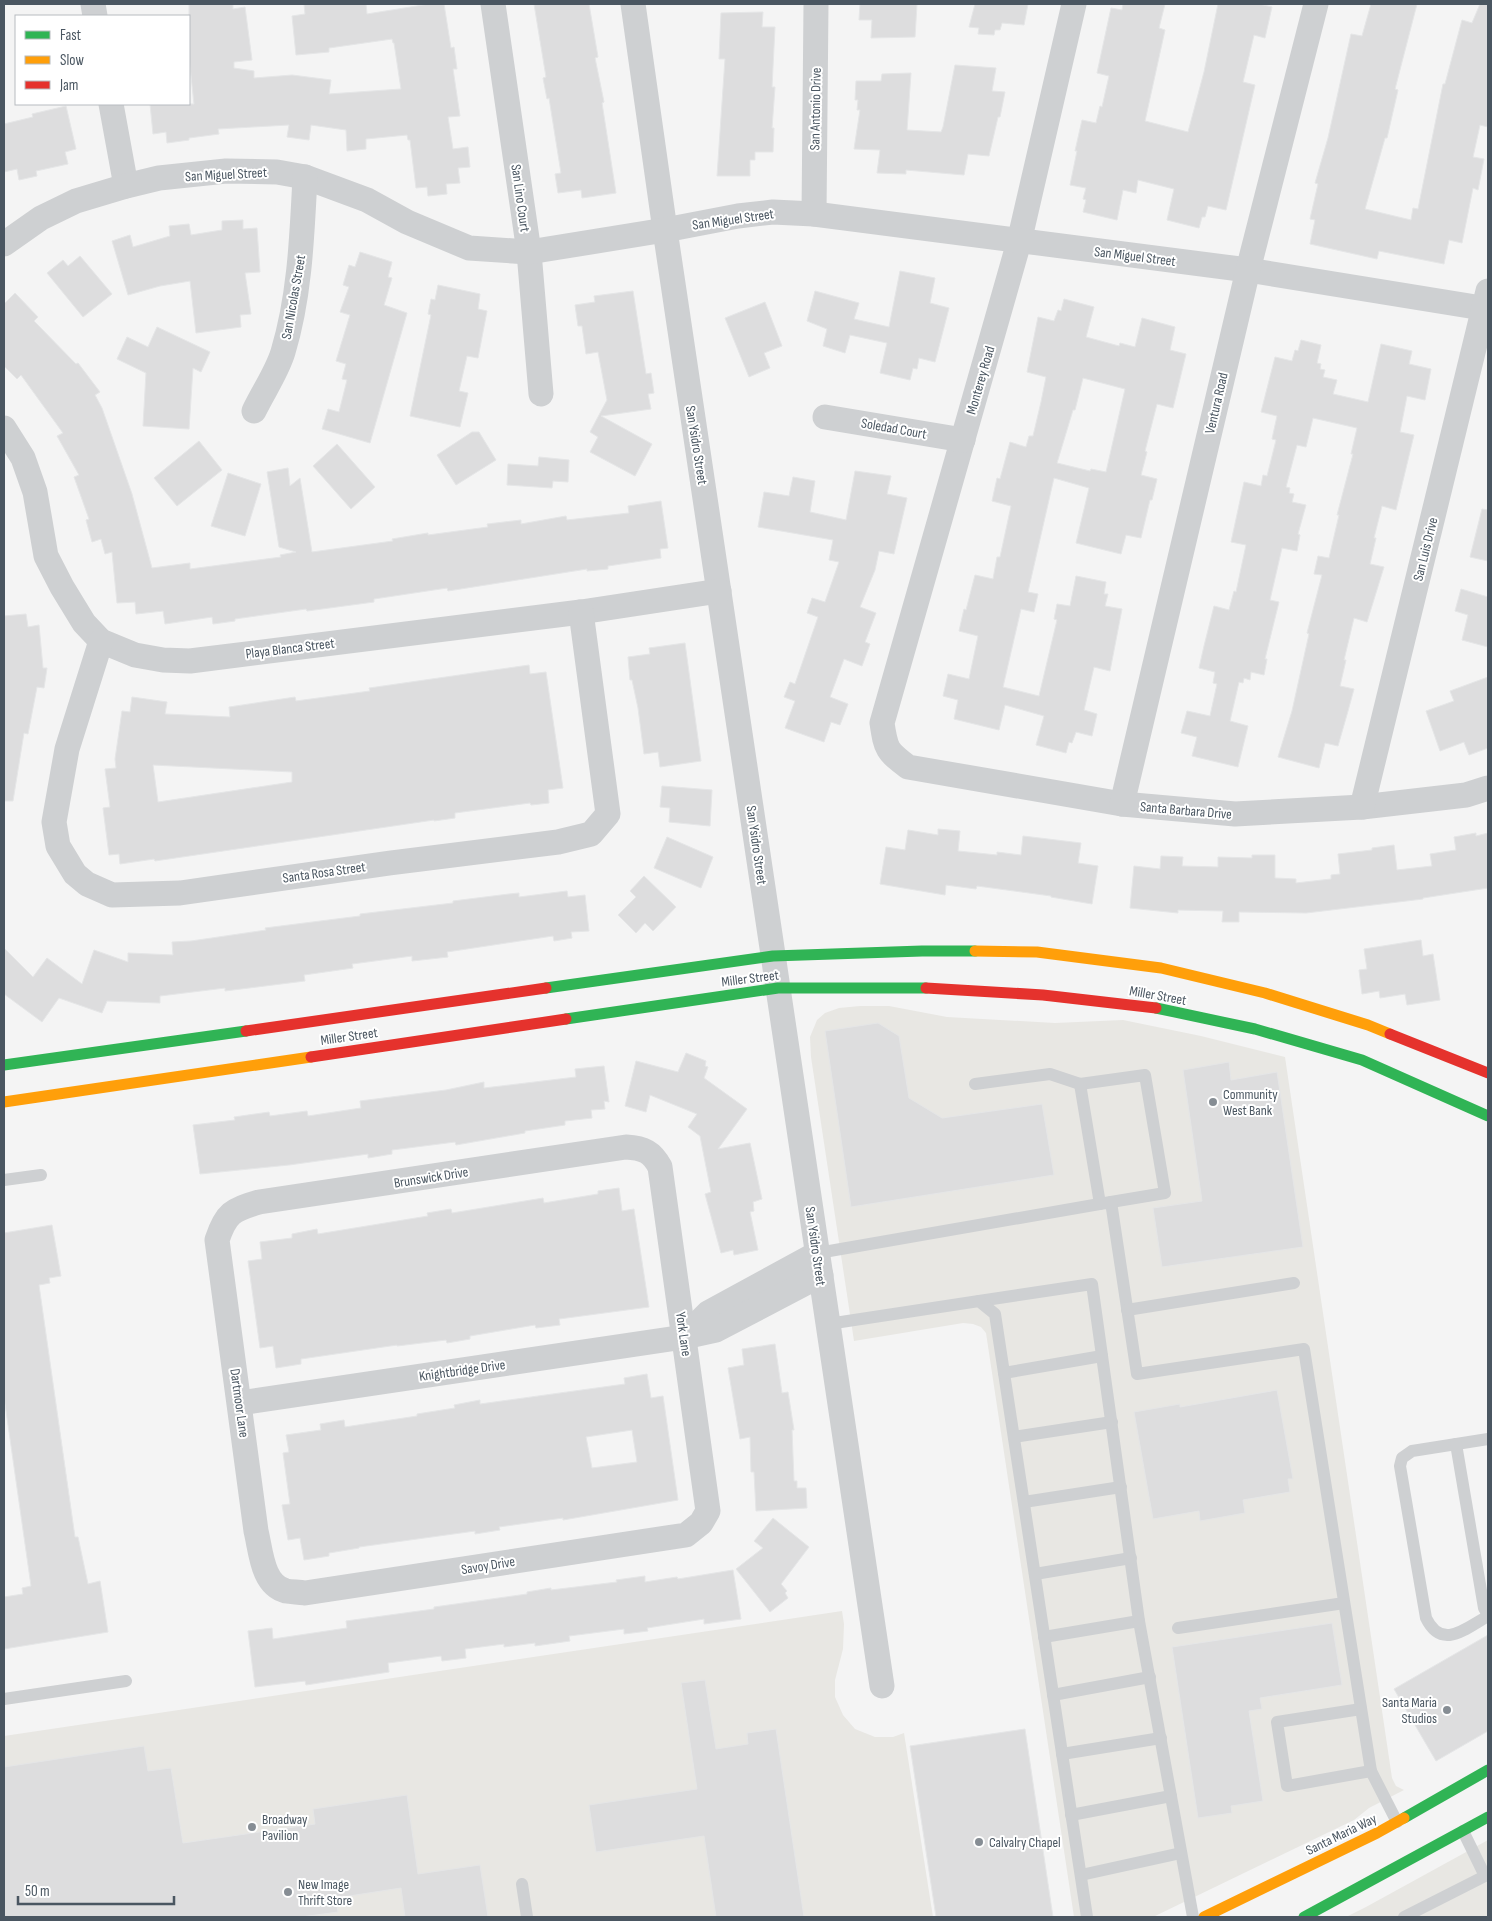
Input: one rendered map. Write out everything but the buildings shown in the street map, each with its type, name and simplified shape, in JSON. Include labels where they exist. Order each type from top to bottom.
[{"type":"street","name":"San Lino Court","points":[[493,4],[529,252],[542,394]]},
{"type":"street","name":"San Ysidro Street","points":[[633,4],[882,1686]]},
{"type":"street","name":"San Antonio Drive","points":[[814,214],[816,4]]},
{"type":"street","name":"Monterey Road","points":[[890,753],[886,746],[882,723],[1019,242],[1074,4]]},
{"type":"street","name":"Ventura Road","points":[[1122,804],[1248,270],[1316,4]]},
{"type":"street","points":[[111,105],[126,186]]},
{"type":"street","name":"San Miguel Street","points":[[4,244],[41,218],[76,201],[126,186],[160,178],[226,171],[277,172],[306,177],[367,200],[407,222],[469,248],[529,252],[738,216],[773,212],[814,214],[1487,302]]},
{"type":"street","name":"San Nicolas Street","points":[[254,410],[282,354],[291,319],[300,264],[306,177]]},
{"type":"street","name":"San Luis Drive","points":[[1362,807],[1487,302]]},
{"type":"street","name":"Soledad Court","points":[[825,417],[963,440]]},
{"type":"street","name":"Playa Blanca Street","points":[[4,428],[22,458],[35,492],[46,556],[62,587],[84,623],[101,641],[135,655],[163,660],[190,661],[581,612],[719,591]]},
{"type":"street","name":"Santa Rosa Street","points":[[101,641],[67,748],[54,822],[58,846],[75,874],[87,884],[112,895],[180,893],[390,863],[558,842],[591,834],[608,814],[581,612]]},
{"type":"street","name":"Santa Barbara Drive","points":[[890,753],[908,767],[1122,804],[1235,814],[1362,807],[1466,795],[1488,788]]},
{"type":"street","name":"Miller Street","points":[[4,1065],[773,956],[922,951],[1037,952],[1161,968],[1265,993],[1368,1025],[1488,1073]]},
{"type":"street","name":"Miller Street","points":[[4,1102],[778,988],[937,989],[1043,995],[1154,1008],[1255,1030],[1362,1060],[1488,1116]]},
{"type":"street","name":"Brunswick Drive","points":[[223,1222],[237,1209],[259,1202],[626,1147],[644,1150]]},
{"type":"street","name":"York Lane","points":[[644,1150],[654,1156],[660,1167],[708,1511],[701,1523]]},
{"type":"street","name":"Dartmoor Lane","points":[[223,1222],[218,1240],[256,1531],[265,1569],[272,1584]]},
{"type":"street","points":[[684,1337],[708,1313],[819,1264]]},
{"type":"street","name":"Knightbridge Drive","points":[[240,1403],[684,1337]]},
{"type":"street","name":"Savoy Drive","points":[[272,1584],[285,1591],[305,1593],[686,1535],[701,1523]]},
{"type":"street","name":"Santa Maria Way","points":[[1204,1917],[1377,1833],[1488,1770]]},
{"type":"street","points":[[1304,1917],[1488,1817]]},
{"type":"lane","points":[[819,1264],[1105,1203],[1165,1193],[1145,1075],[1080,1084],[1050,1074],[975,1084]]},
{"type":"lane","points":[[1080,1084],[1127,1310],[1136,1374],[1304,1349],[1371,1771],[1397,1822]]},
{"type":"lane","points":[[4,1180],[41,1175]]},
{"type":"lane","points":[[1127,1310],[1294,1283]]},
{"type":"lane","points":[[828,1324],[1092,1284],[1139,1621],[1193,1917]]},
{"type":"lane","points":[[979,1301],[995,1314],[1087,1917]]},
{"type":"lane","points":[[1004,1373],[1102,1356]]},
{"type":"lane","points":[[1014,1437],[1112,1422]]},
{"type":"lane","points":[[1456,1444],[1484,1608],[1488,1615],[1453,1636],[1444,1636],[1435,1632],[1426,1618],[1400,1466],[1402,1458],[1406,1454],[1456,1444],[1488,1439]]},
{"type":"lane","points":[[1024,1502],[1120,1487]]},
{"type":"lane","points":[[1034,1574],[1131,1558]]},
{"type":"lane","points":[[1178,1628],[1344,1603]]},
{"type":"lane","points":[[1044,1637],[1139,1621]]},
{"type":"lane","points":[[1053,1695],[1150,1677]]},
{"type":"lane","points":[[4,1699],[126,1681]]},
{"type":"lane","points":[[1361,1709],[1277,1722],[1286,1786],[1371,1771]]},
{"type":"lane","points":[[1062,1754],[1161,1738]]},
{"type":"lane","points":[[1071,1815],[1171,1796]]},
{"type":"lane","points":[[1404,1917],[1487,1878],[1463,1831]]},
{"type":"lane","points":[[1081,1876],[1181,1853]]},
{"type":"lane","points":[[522,1884],[527,1917]]},
{"type":"shaded area","points":[[889,1006],[947,1017],[1055,1023],[1123,1020],[1201,1036],[1285,1057],[1392,1778],[1396,1786],[1404,1790],[1369,1808],[1354,1820],[1153,1917],[1074,1917],[986,1333],[981,1327],[963,1323],[854,1341],[811,1057],[810,1037],[817,1020],[825,1013],[839,1008]]},
{"type":"shaded area","points":[[842,1611],[844,1624],[843,1649],[835,1680],[835,1697],[843,1715],[855,1729],[875,1737],[893,1737],[904,1733],[933,1917],[4,1917],[4,1736]]},
{"type":"shaded area","points":[[1488,1840],[1488,1917],[1346,1917],[1366,1907]]},
{"type":"traffic: fast","points":[[546,988],[773,956],[975,951]]},
{"type":"traffic: fast","points":[[566,1019],[778,988],[926,988]]},
{"type":"traffic: fast","points":[[1156,1008],[1255,1029],[1362,1060],[1488,1116]]},
{"type":"traffic: fast","points":[[4,1065],[246,1031]]},
{"type":"traffic: fast","points":[[1404,1818],[1488,1770]]},
{"type":"traffic: fast","points":[[1304,1917],[1488,1817]]},
{"type":"traffic: slow","points":[[975,951],[1037,952],[1161,968],[1265,993],[1368,1025],[1390,1034]]},
{"type":"traffic: slow","points":[[4,1102],[311,1057]]},
{"type":"traffic: slow","points":[[1204,1917],[1404,1818]]},
{"type":"traffic: jam","points":[[246,1031],[546,988]]},
{"type":"traffic: jam","points":[[926,988],[1043,995],[1156,1008]]},
{"type":"traffic: jam","points":[[311,1057],[566,1019]]},
{"type":"traffic: jam","points":[[1390,1034],[1488,1073]]},
{"type":"place","name":"Community West Bank","points":[[1213,1102]]},
{"type":"place","name":"Santa Maria Studios","points":[[1447,1710]]},
{"type":"place","name":"Broadway Pavilion","points":[[252,1827]]},
{"type":"place","name":"Calvalry Chapel","points":[[979,1842]]},
{"type":"place","name":"New Image Thrift Store","points":[[288,1892]]}]
